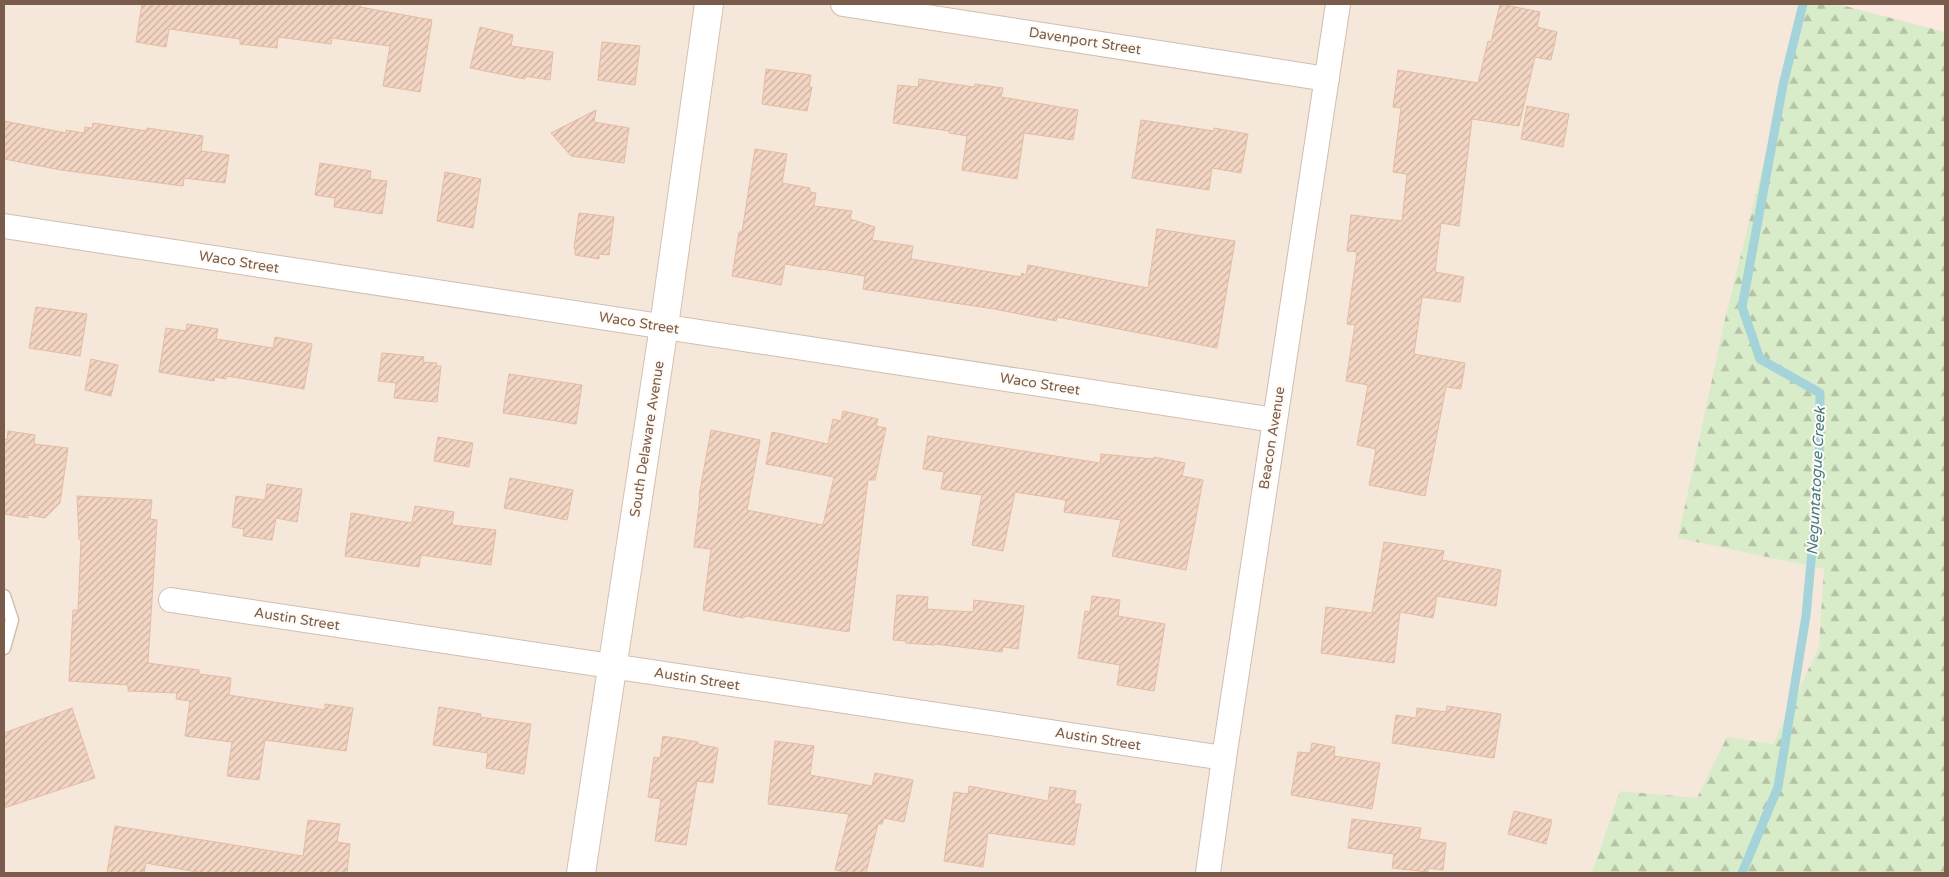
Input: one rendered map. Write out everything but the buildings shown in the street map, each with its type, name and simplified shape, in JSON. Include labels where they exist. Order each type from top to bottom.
[{"type":"street","name":"South Delaware Avenue","points":[[581,873],[664,326],[709,4]]},
{"type":"street","name":"Davenport Street","points":[[843,4],[1327,79]]},
{"type":"street","name":"Beacon Avenue","points":[[1208,873],[1338,4]]},
{"type":"street","name":"Waco Street","points":[[4,226],[1275,420]]},
{"type":"street","name":"Austin Street","points":[[171,600],[1224,758]]},
{"type":"lane","points":[[4,596],[12,620],[4,648]]},
{"type":"shaded area","points":[[4,4],[1945,4],[1945,873],[4,873]]},
{"type":"shaded area","points":[[1838,4],[1945,4],[1945,32]]},
{"type":"green space","points":[[1803,4],[1837,4],[1945,32],[1945,873],[1592,873],[1620,791],[1697,798],[1727,737],[1773,744],[1819,647],[1824,569],[1678,538],[1725,319]]},
{"type":"waterway","name":"Neguntatogue Creek","points":[[1742,873],[1778,787],[1806,616],[1819,476],[1820,393],[1760,359],[1742,307],[1783,85],[1803,4]]}]
